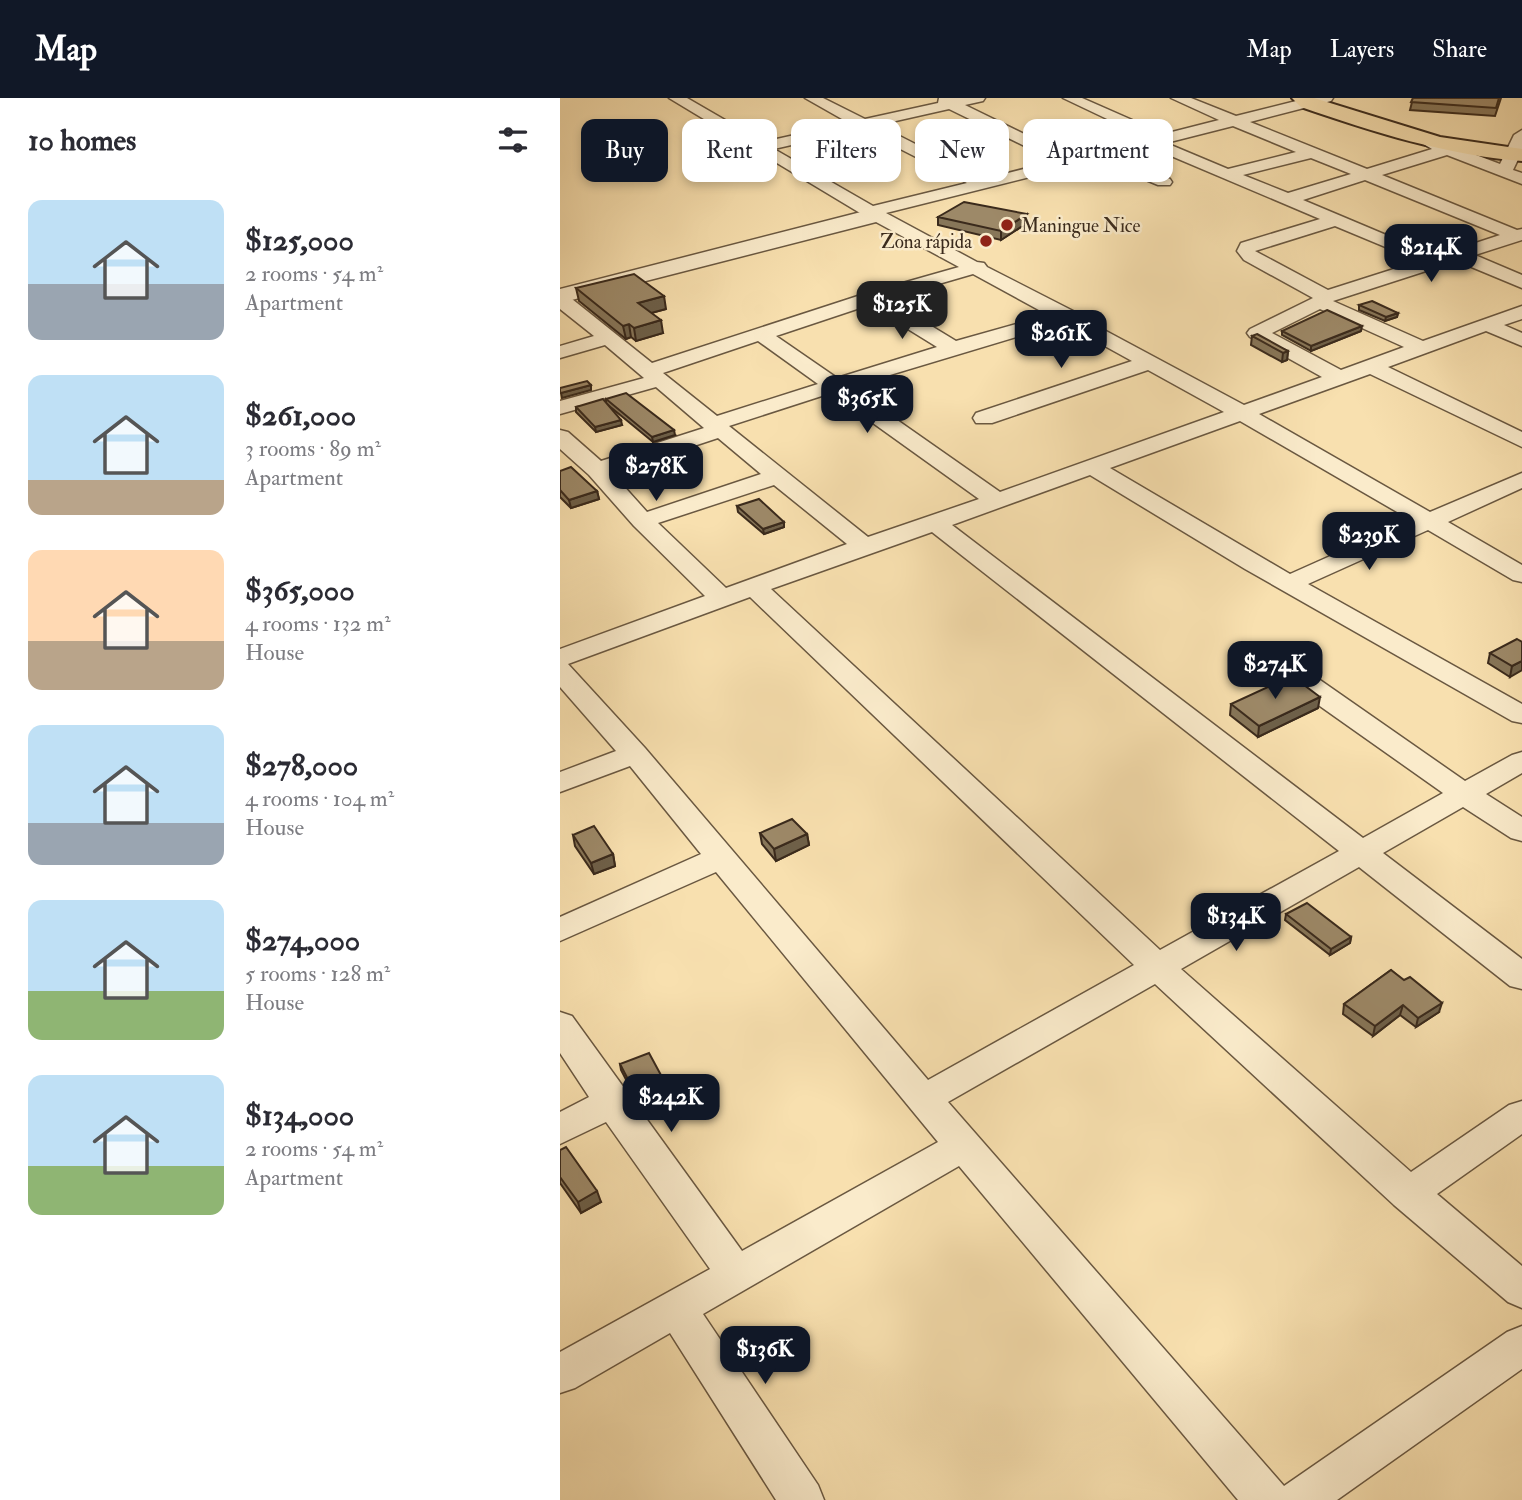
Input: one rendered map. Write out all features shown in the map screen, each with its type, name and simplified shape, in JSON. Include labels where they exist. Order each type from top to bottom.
[{"type":"main road","points":[[1314,99],[1426,136],[1517,152]]},
{"type":"main road","points":[[1426,136],[1522,129]]},
{"type":"street","points":[[676,98],[713,119]]},
{"type":"street","points":[[812,98],[855,119]]},
{"type":"street","points":[[882,119],[944,101],[978,98]]},
{"type":"street","points":[[1070,98],[1113,119]]},
{"type":"street","points":[[1178,98],[1519,235]]},
{"type":"street","points":[[1173,135],[1314,99]]},
{"type":"street","points":[[944,101],[1023,140]]},
{"type":"street","points":[[1426,136],[1446,150]]},
{"type":"street","points":[[901,142],[982,184]]},
{"type":"street","points":[[1173,148],[1226,174],[1436,262]]},
{"type":"street","points":[[1287,199],[1446,150],[1517,152],[1522,179]]},
{"type":"street","points":[[1226,174],[1310,153]]},
{"type":"street","points":[[777,156],[871,212],[978,267],[1241,412],[1522,575]]},
{"type":"street","points":[[871,212],[1023,174]]},
{"type":"street","points":[[560,297],[872,216],[871,212]]},
{"type":"street","points":[[1335,220],[1247,247],[1246,251],[1250,256],[1323,299],[1422,348]]},
{"type":"street","points":[[1340,378],[1257,332],[1323,299],[1519,235]]},
{"type":"street","points":[[1460,255],[1522,282]]},
{"type":"street","points":[[560,408],[871,298],[978,267]]},
{"type":"street","points":[[560,297],[864,546]]},
{"type":"street","points":[[871,298],[953,348]]},
{"type":"street","points":[[560,658],[864,546],[935,523],[1522,312]]},
{"type":"street","points":[[597,470],[953,348],[1068,316]]},
{"type":"street","points":[[1486,324],[1522,340]]},
{"type":"street","points":[[762,335],[996,500]]},
{"type":"street","points":[[560,352],[609,338]]},
{"type":"street","points":[[984,418],[1151,362]]},
{"type":"street","points":[[1372,367],[1522,440]]},
{"type":"street","points":[[560,437],[597,470],[642,521],[723,599]]},
{"type":"street","points":[[1091,466],[1522,715]]},
{"type":"street","points":[[642,521],[778,476]]},
{"type":"street","points":[[1290,583],[1522,480]]},
{"type":"street","points":[[935,523],[1522,977]]},
{"type":"street","points":[[755,587],[1157,968],[1408,1194],[1522,1290]]},
{"type":"street","points":[[560,670],[635,754],[924,1099],[1267,1500]]},
{"type":"street","points":[[1310,686],[1522,831]]},
{"type":"street","points":[[560,783],[635,754]]},
{"type":"street","points":[[924,1099],[1359,850],[1522,761]]},
{"type":"street","points":[[560,930],[722,857]]},
{"type":"street","points":[[560,1025],[736,1274]]},
{"type":"street","points":[[560,1129],[612,1102]]},
{"type":"street","points":[[1408,1194],[1522,1115]]},
{"type":"street","points":[[560,1374],[964,1145]]},
{"type":"street","points":[[676,1307],[802,1500]]},
{"type":"street","points":[[1300,1500],[1522,1345]]},
{"type":"building","points":[[1413,98],[1499,98],[1496,108],[1411,102]]},
{"type":"building","points":[[964,202],[1027,214],[1001,231],[938,217]]},
{"type":"building","points":[[634,274],[664,296],[638,303],[661,320],[634,328],[629,324],[623,326],[576,288]]},
{"type":"building","points":[[1372,301],[1398,313],[1386,317],[1359,305]]},
{"type":"building","points":[[1327,310],[1362,326],[1311,346],[1282,331]]},
{"type":"building","points":[[1257,334],[1288,351],[1283,353],[1252,336]]},
{"type":"building","points":[[587,381],[591,385],[560,392],[560,388]]},
{"type":"building","points":[[626,393],[674,430],[652,437],[606,399]]},
{"type":"building","points":[[603,399],[621,420],[595,427],[576,407]]},
{"type":"building","points":[[571,467],[597,491],[569,500],[560,490],[560,471]]},
{"type":"building","points":[[759,499],[784,522],[763,529],[737,506]]},
{"type":"building","points":[[1517,639],[1522,642],[1522,661],[1512,666],[1490,653]]},
{"type":"building","points":[[1292,676],[1320,697],[1259,726],[1231,704]]},
{"type":"building","points":[[792,819],[807,834],[774,849],[760,833]]},
{"type":"building","points":[[594,826],[613,854],[591,863],[573,835]]},
{"type":"building","points":[[1307,903],[1351,937],[1331,949],[1286,914]]},
{"type":"building","points":[[1391,970],[1404,980],[1410,977],[1442,1003],[1418,1018],[1403,1005],[1375,1026],[1344,1004]]},
{"type":"building","points":[[649,1053],[662,1077],[633,1089],[620,1064]]},
{"type":"building","points":[[566,1147],[597,1191],[578,1202],[560,1177],[560,1150]]},
{"type":"place","name":"Maningue Nice","points":[[1007,225]]},
{"type":"place","name":"Zona rápida","points":[[986,241]]}]
